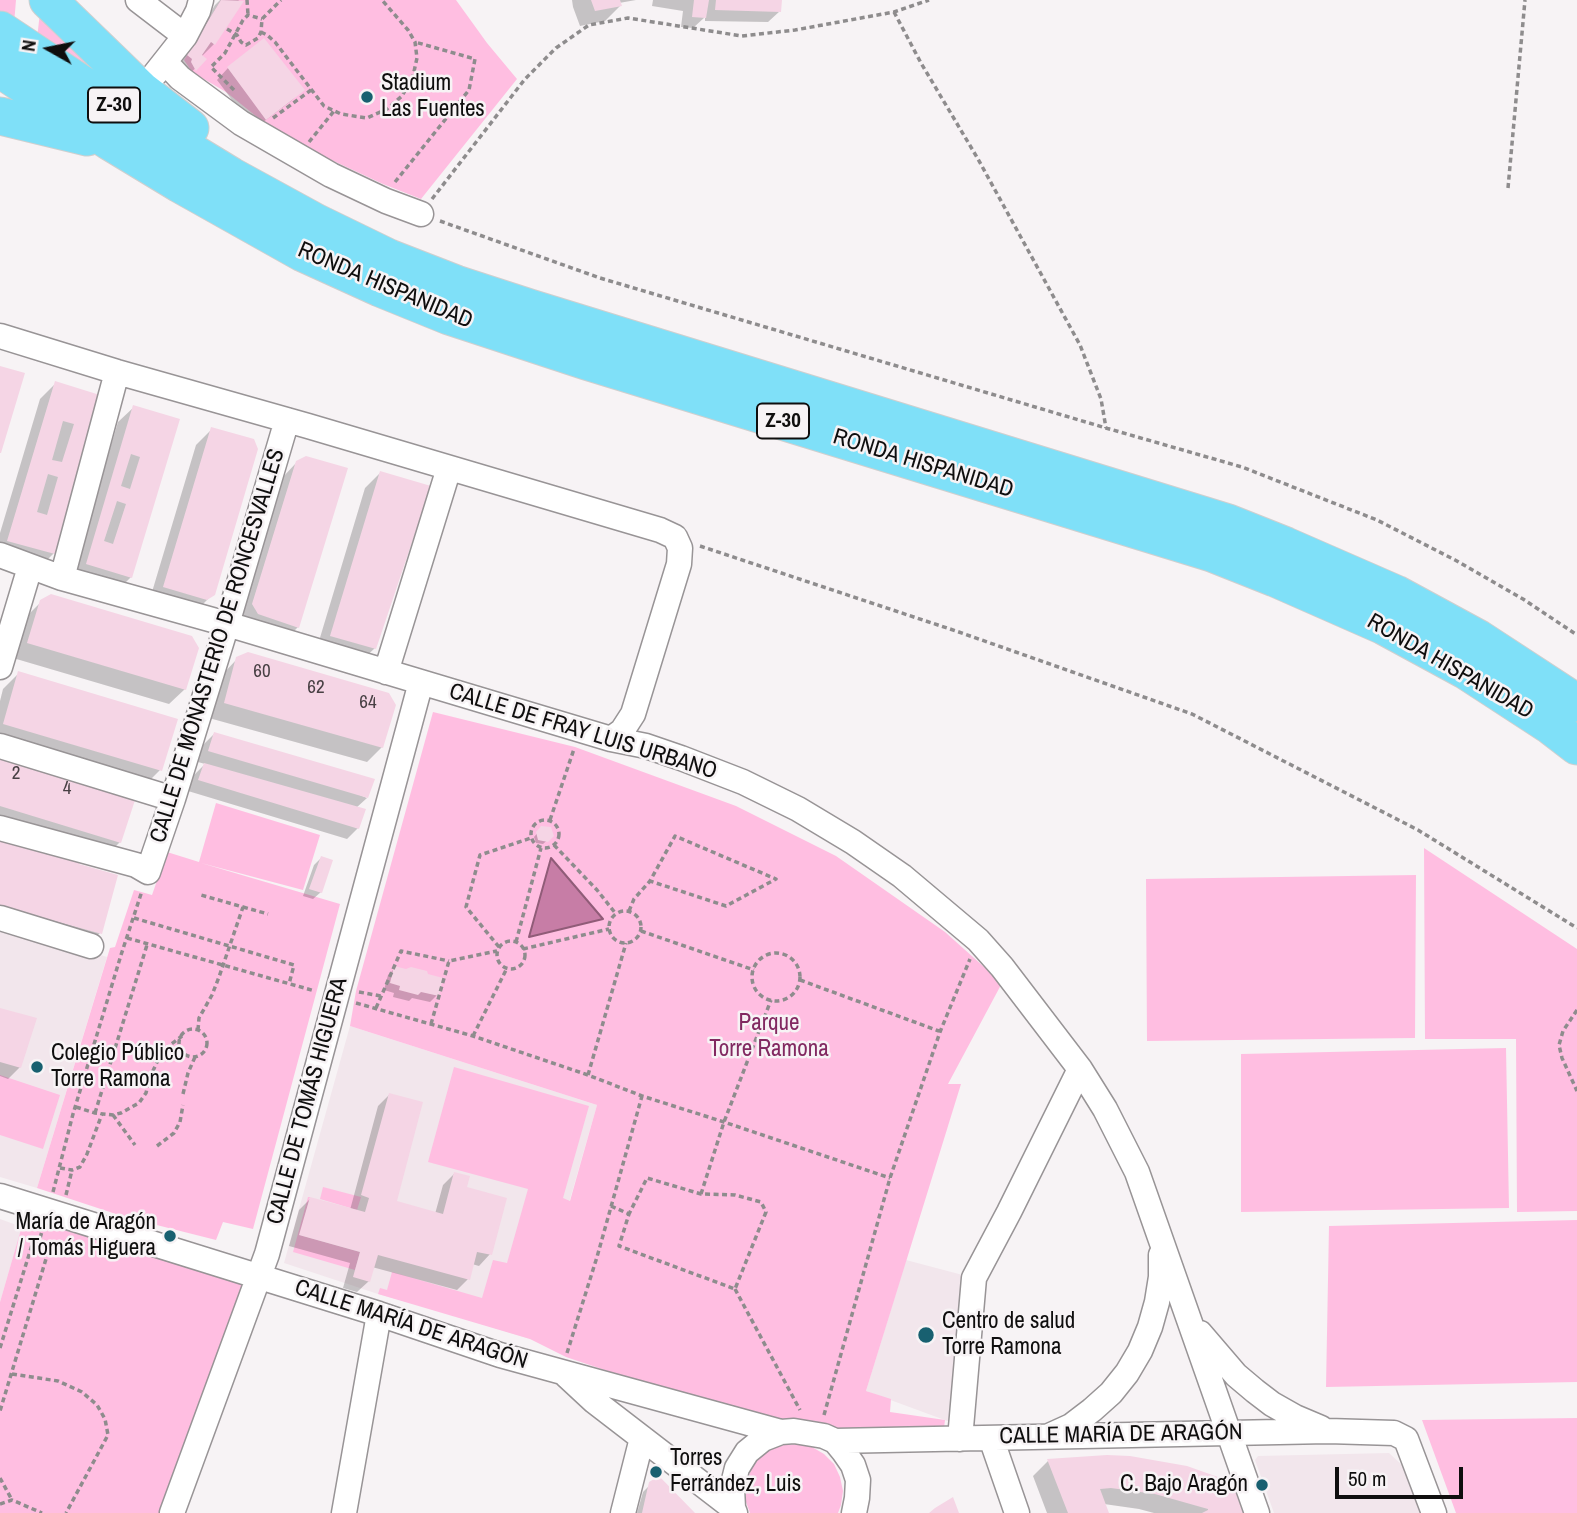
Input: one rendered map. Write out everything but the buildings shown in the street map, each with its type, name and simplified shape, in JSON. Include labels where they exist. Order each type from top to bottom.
[{"type":"highway","points":[[48,0],[141,90],[195,132],[215,152],[231,176]]},
{"type":"highway","name":"RONDA HISPANIDAD","points":[[0,30],[98,95],[231,176],[389,258],[456,284],[1228,523],[1396,594],[1479,639],[1577,703]]},
{"type":"highway","name":"RONDA HISPANIDAD","points":[[0,69],[191,191],[303,253],[380,288],[449,316],[586,361],[1212,553],[1384,626],[1465,670],[1577,746]]},
{"type":"highway","points":[[0,116],[109,141]]},
{"type":"street","points":[[141,90],[185,36],[201,0]]},
{"type":"street","points":[[148,3],[185,36]]},
{"type":"street","points":[[165,62],[180,78],[241,123],[331,176],[421,214]]},
{"type":"street","points":[[0,336],[115,382],[287,420],[446,476],[660,530],[675,537],[680,548],[679,564],[633,714],[622,731],[611,739]]},
{"type":"street","points":[[64,570],[115,382]]},
{"type":"street","name":"CALLE DE MONASTERIO DE RONCESVALLES","points":[[148,872],[227,624],[287,420]]},
{"type":"street","points":[[389,665],[446,476]]},
{"type":"street","name":"CALLE DE FRAY LUIS URBANO","points":[[0,555],[30,567],[64,570],[227,624],[389,665],[421,682],[611,739],[646,746],[743,782],[798,809],[902,876],[978,940],[1002,967],[1080,1069],[1105,1109],[1138,1172],[1257,1513]]},
{"type":"street","points":[[2,657],[30,567]]},
{"type":"street","name":"CALLE DE TOMÁS HIGUERA","points":[[172,1513],[260,1277],[421,682]]},
{"type":"street","points":[[633,714],[639,737],[646,746]]},
{"type":"street","points":[[0,746],[173,799]]},
{"type":"street","points":[[0,828],[136,865],[148,872]]},
{"type":"street","points":[[0,918],[92,946]]},
{"type":"street","points":[[960,1439],[974,1278],[1080,1069]]},
{"type":"street","name":"CALLE MARÍA DE ARAGÓN","points":[[0,1196],[379,1314],[500,1355],[564,1365],[781,1432],[806,1432],[824,1436],[829,1431],[960,1439],[1228,1432],[1394,1433],[1406,1439],[1434,1513]]},
{"type":"street","name":"CALLE DE FRAY LUIS URBANO","points":[[1047,1437],[1071,1426],[1111,1393],[1140,1351],[1150,1327],[1159,1290],[1161,1252],[1157,1227]]},
{"type":"street","points":[[344,1513],[379,1314]]},
{"type":"street","points":[[1188,1318],[1236,1375],[1255,1391],[1295,1417],[1328,1431]]},
{"type":"street","name":"CALLE MARÍA DE ARAGÓN","points":[[564,1365],[594,1401],[734,1510]]},
{"type":"street","points":[[829,1431],[853,1465],[858,1479],[853,1513]]},
{"type":"street","points":[[734,1510],[732,1488],[737,1468],[747,1452],[763,1439],[781,1432]]},
{"type":"street","points":[[623,1513],[642,1438]]},
{"type":"street","points":[[991,1438],[1017,1513]]},
{"type":"path","points":[[238,95],[211,67],[225,53],[248,15],[247,0]]},
{"type":"path","points":[[227,29],[246,45],[258,38],[262,19],[281,0]]},
{"type":"path","points":[[261,32],[275,43],[324,106],[341,114],[367,118],[387,110],[402,96],[413,76],[417,58],[415,42],[408,30],[382,0]]},
{"type":"path","points":[[929,0],[894,12],[795,30],[743,36],[628,18],[589,25],[556,48],[525,79],[421,214],[600,278],[1242,467],[1377,520],[1523,599],[1577,635]]},
{"type":"path","points":[[1508,188],[1525,0]]},
{"type":"path","points":[[894,12],[1080,345],[1101,399],[1106,428]]},
{"type":"path","points":[[248,15],[262,19]]},
{"type":"path","points":[[393,183],[469,90],[475,59],[415,42]]},
{"type":"path","points":[[269,122],[311,90]]},
{"type":"path","points":[[306,145],[334,111]]},
{"type":"path","points":[[675,537],[1192,714],[1418,830],[1577,928]]},
{"type":"path","points":[[550,820],[575,747]]},
{"type":"path","points":[[540,820],[550,820],[559,833],[557,842],[545,848],[541,848],[531,838],[533,825],[540,820]]},
{"type":"path","points":[[629,911],[634,899],[650,881],[675,836],[776,879],[726,906],[650,881]]},
{"type":"path","points":[[376,1008],[401,951],[449,961],[498,949],[507,942],[516,942],[523,948],[522,962],[516,968],[507,968],[500,964],[498,949],[466,907],[480,855],[531,838]]},
{"type":"path","points":[[554,845],[616,914]]},
{"type":"path","points":[[516,942],[541,848]]},
{"type":"path","points":[[53,1193],[75,1106],[148,872]]},
{"type":"path","points":[[201,895],[268,914]]},
{"type":"path","points":[[198,1030],[199,1018],[212,995],[243,907]]},
{"type":"path","points":[[629,911],[640,920],[641,931],[636,939],[626,943],[612,936],[610,920],[616,914],[629,911]]},
{"type":"path","points":[[134,918],[295,965],[289,984]]},
{"type":"path","points":[[523,948],[610,929]]},
{"type":"path","points":[[641,931],[754,970]]},
{"type":"path","points":[[127,938],[315,991]]},
{"type":"path","points":[[588,1075],[626,943]]},
{"type":"path","points":[[95,1113],[148,944]]},
{"type":"path","points":[[829,1431],[890,1178],[940,1032],[973,950]]},
{"type":"path","points":[[781,954],[795,962],[799,968],[800,980],[796,991],[790,996],[783,1000],[771,1000],[756,989],[753,982],[754,970],[766,956],[781,954]]},
{"type":"path","points":[[432,1024],[449,961]]},
{"type":"path","points":[[473,1036],[507,968]]},
{"type":"path","points":[[800,980],[940,1032]]},
{"type":"path","points":[[355,991],[381,996]]},
{"type":"path","points":[[701,1194],[723,1122],[771,1000]]},
{"type":"path","points":[[356,1003],[473,1036],[642,1096],[890,1178]]},
{"type":"path","points":[[1577,1010],[1563,1031],[1559,1045],[1577,1091]]},
{"type":"path","points":[[189,1030],[198,1030],[205,1036],[207,1045],[203,1053],[195,1057],[186,1055],[179,1044],[182,1036],[189,1030]]},
{"type":"path","points":[[75,1106],[95,1113],[113,1115],[139,1103],[146,1093],[159,1058],[182,1036]]},
{"type":"path","points":[[183,1094],[195,1057]]},
{"type":"path","points":[[564,1365],[642,1096]]},
{"type":"path","points":[[157,1146],[174,1133],[180,1122],[183,1105]]},
{"type":"path","points":[[59,1169],[62,1167],[72,1170],[80,1167],[102,1114]]},
{"type":"path","points":[[113,1115],[135,1144]]},
{"type":"path","points":[[65,1199],[72,1170]]},
{"type":"path","points":[[735,1289],[766,1212],[761,1202],[735,1195],[701,1194],[647,1178],[629,1214],[619,1247],[735,1289],[801,1413]]},
{"type":"path","points":[[611,1206],[629,1214]]},
{"type":"path","points":[[37,1247],[42,1231]]},
{"type":"path","points":[[0,1349],[32,1245],[50,1250],[0,1411]]},
{"type":"path","points":[[12,1374],[58,1381],[82,1391],[97,1405],[104,1419],[108,1435],[65,1513]]},
{"type":"path","points":[[0,1478],[12,1500],[43,1513]]},
{"type":"path","points":[[0,1504],[12,1500]]},
{"type":"shaded area","points":[[551,858],[603,919],[529,937]]},
{"type":"shaded area","name":"Colegio Público Torre Ramona","points":[[0,923],[107,957],[37,1188],[0,1177]]},
{"type":"shaded area","points":[[350,1026],[597,1105],[530,1339],[284,1263]]},
{"type":"shaded area","points":[[0,1219],[22,1227],[0,1302]]},
{"type":"shaded area","name":"Centro de salud Torre Ramona","points":[[906,1260],[974,1278],[961,1426],[866,1391]]},
{"type":"shaded area","points":[[1389,1453],[1403,1466],[1421,1513],[1274,1513],[1255,1460],[1258,1456]]},
{"type":"green space","points":[[0,0],[16,0],[14,24],[0,14]]},
{"type":"green space","name":"Stadium Las Fuentes","points":[[221,0],[456,0],[517,79],[421,199],[312,151],[192,72],[184,60]]},
{"type":"green space","points":[[41,3],[137,96],[37,39]]},
{"type":"green space","name":"Parque Torre Ramona","points":[[433,712],[575,747],[736,806],[836,856],[945,932],[1002,983],[948,1084],[961,1084],[866,1391],[891,1399],[890,1412],[945,1420],[943,1436],[826,1431],[691,1399],[566,1357],[530,1339],[378,1294],[380,1288],[387,1290],[392,1272],[482,1298],[493,1260],[507,1263],[528,1189],[428,1162],[454,1067],[589,1106],[563,1198],[570,1201],[597,1105],[350,1026],[356,991]]},
{"type":"green space","points":[[216,803],[320,835],[303,890],[201,863],[340,904],[253,1229],[223,1222],[216,1240],[125,1217],[37,1188],[110,948],[115,947],[134,890],[152,895],[167,852],[199,862]]},
{"type":"green space","points":[[1424,848],[1577,949],[1577,1211],[1517,1212],[1516,1039],[1425,1039]]},
{"type":"green space","points":[[1416,875],[1415,1038],[1147,1041],[1146,879]]},
{"type":"green space","points":[[1506,1048],[1509,1208],[1241,1212],[1241,1054]]},
{"type":"green space","points":[[0,1075],[60,1095],[43,1149],[0,1135]]},
{"type":"green space","points":[[323,1187],[361,1197],[357,1210],[320,1199]]},
{"type":"green space","points":[[308,1197],[300,1235],[360,1252],[355,1270],[293,1252]]},
{"type":"green space","points":[[24,1219],[250,1282],[163,1513],[0,1513],[0,1302]]},
{"type":"green space","points":[[1577,1220],[1577,1382],[1326,1387],[1329,1226]]},
{"type":"green space","points":[[1577,1418],[1577,1513],[1456,1513],[1422,1420]]},
{"type":"green space","points":[[798,1444],[812,1447],[834,1464],[843,1491],[838,1513],[750,1513],[746,1502],[746,1485],[751,1469],[759,1458],[771,1449]]},
{"type":"place","name":"Stadium Las Fuentes","points":[[367,97]]},
{"type":"place","name":"Colegio Público Torre Ramona","points":[[37,1067]]},
{"type":"place","name":"María de Aragón / Tomás Higuera","points":[[170,1236]]},
{"type":"place","name":"Centro de salud Torre Ramona","points":[[926,1335]]},
{"type":"place","name":"Torres Ferrández, Luis","points":[[656,1472]]},
{"type":"place","name":"C. Bajo Aragón","points":[[1262,1485]]}]
